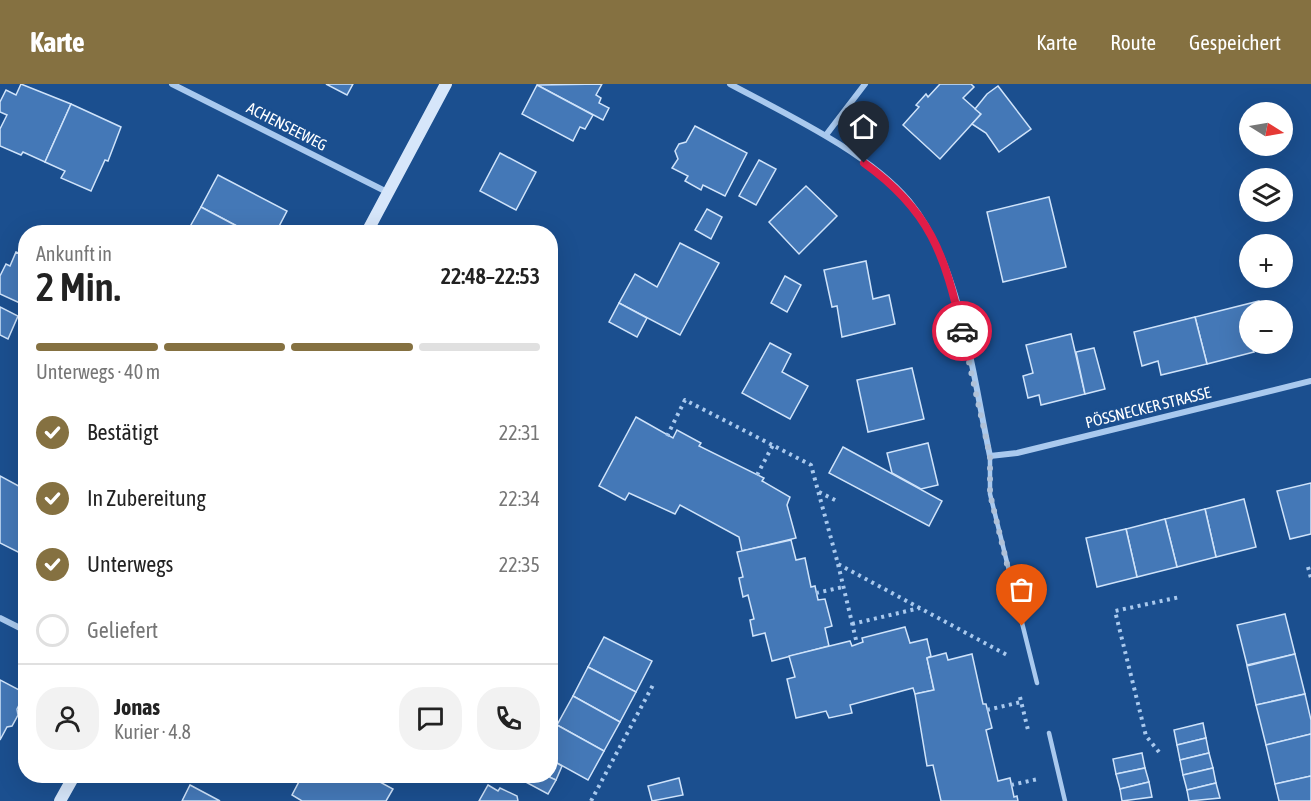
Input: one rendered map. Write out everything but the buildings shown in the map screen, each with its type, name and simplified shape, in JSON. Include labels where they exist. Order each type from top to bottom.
[{"type":"main road","points":[[372,225],[446,84]]},
{"type":"main road","points":[[60,801],[70,783]]},
{"type":"street","name":"ACHENSEEWEG","points":[[172,84],[389,193]]},
{"type":"street","points":[[730,84],[826,135],[892,185],[909,201],[934,237],[951,280],[990,456]]},
{"type":"street","points":[[826,135],[865,84]]},
{"type":"street","name":"PÖSSNECKER STRASSE","points":[[990,456],[1017,453],[1311,381]]},
{"type":"street","points":[[0,618],[18,627]]},
{"type":"lane","points":[[990,456],[990,494],[1037,683]]},
{"type":"lane","points":[[1049,733],[1065,801]]},
{"type":"path","points":[[667,436],[685,400],[811,465],[857,644]]},
{"type":"path","points":[[757,475],[772,445]]},
{"type":"path","points":[[819,492],[837,501]]},
{"type":"path","points":[[838,564],[1010,656]]},
{"type":"path","points":[[1308,567],[1311,578]]},
{"type":"path","points":[[816,593],[843,586]]},
{"type":"path","points":[[1159,752],[1146,736],[1115,611],[1180,597]]},
{"type":"path","points":[[852,624],[920,608]]},
{"type":"path","points":[[591,801],[653,685]]},
{"type":"path","points":[[987,710],[1021,702]]},
{"type":"path","points":[[1011,785],[1039,778]]},
{"type":"way so far","points":[[962,331],[990,456],[990,494],[1022,626]]},
{"type":"route","points":[[864,163],[884,177],[909,201],[934,237],[951,280],[962,331]]}]
